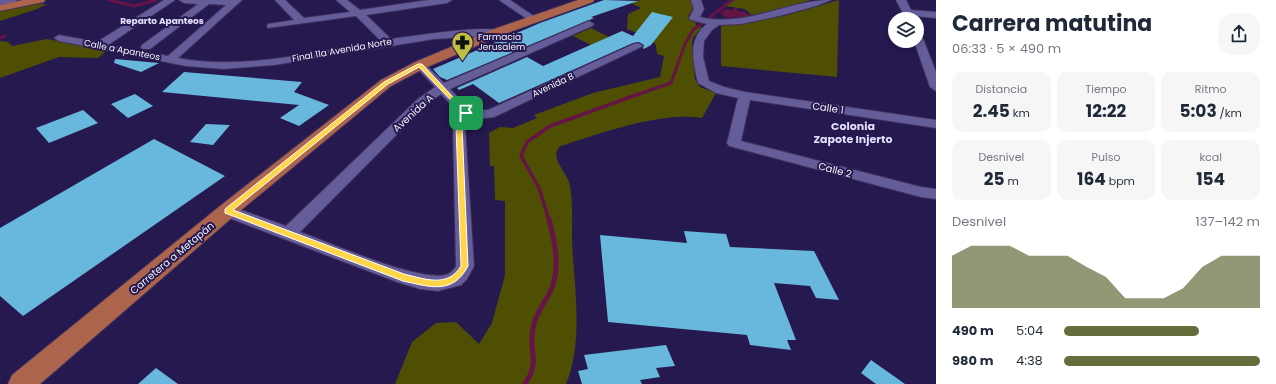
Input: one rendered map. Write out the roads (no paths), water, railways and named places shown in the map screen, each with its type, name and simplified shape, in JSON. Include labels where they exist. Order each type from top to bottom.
[{"type":"main road","points":[[0,8],[40,0]]},
{"type":"main road","points":[[533,19],[566,0]]},
{"type":"main road","points":[[533,19],[589,0]]},
{"type":"main road","name":"Carretera a Metapán","points":[[21,384],[227,211],[386,83],[420,65],[533,19]]},
{"type":"street","points":[[0,2],[12,0]]},
{"type":"street","points":[[99,46],[170,0]]},
{"type":"street","points":[[184,0],[236,2]]},
{"type":"street","points":[[280,0],[302,22]]},
{"type":"street","points":[[341,0],[359,14],[388,42]]},
{"type":"street","points":[[272,26],[359,14],[424,2],[447,0]]},
{"type":"street","points":[[504,0],[533,19]]},
{"type":"street","points":[[696,0],[699,9],[694,18],[717,22],[762,17],[826,0]]},
{"type":"street","points":[[901,0],[908,12]]},
{"type":"street","points":[[146,47],[206,2]]},
{"type":"street","points":[[170,60],[236,2]]},
{"type":"street","points":[[924,15],[936,15]]},
{"type":"street","name":"Calle 1","points":[[717,22],[708,27],[698,44],[697,58],[704,83],[720,90],[745,96],[936,124]]},
{"type":"street","name":"Avenida A","points":[[288,234],[422,102],[442,88],[589,24]]},
{"type":"street","name":"Final 11a Avenida Norte","points":[[186,63],[206,66],[241,67],[388,42],[473,33],[498,32]]},
{"type":"street","name":"Calle a Apanteos","points":[[59,38],[186,63]]},
{"type":"street","name":"Avenida B","points":[[466,113],[478,115],[490,114],[638,46]]},
{"type":"street","points":[[922,48],[933,72],[936,87]]},
{"type":"street","points":[[227,211],[403,277],[431,284],[441,284],[453,280],[460,275],[465,266],[459,126],[466,113],[420,65]]},
{"type":"street","name":"Calle 2","points":[[745,96],[734,143],[921,192],[936,194]]},
{"type":"waterway","points":[[109,0],[134,6],[156,0]]},
{"type":"waterway","points":[[636,95],[671,83],[685,44],[693,30],[732,0]]},
{"type":"waterway","points":[[0,38],[5,36]]},
{"type":"waterway","points":[[549,220],[539,188],[521,156],[527,142],[550,126],[639,94]]},
{"type":"waterway","points":[[525,384],[530,376],[533,362],[532,336],[534,323],[550,292],[555,275],[555,246],[549,219]]},
{"type":"place","name":"Farmacia Jerusalem","points":[[462,62]]},
{"type":"district","name":"Reparto Apanteos","points":[[162,21]]},
{"type":"district","name":"Colonia Zapote Injerto","points":[[853,132]]}]
